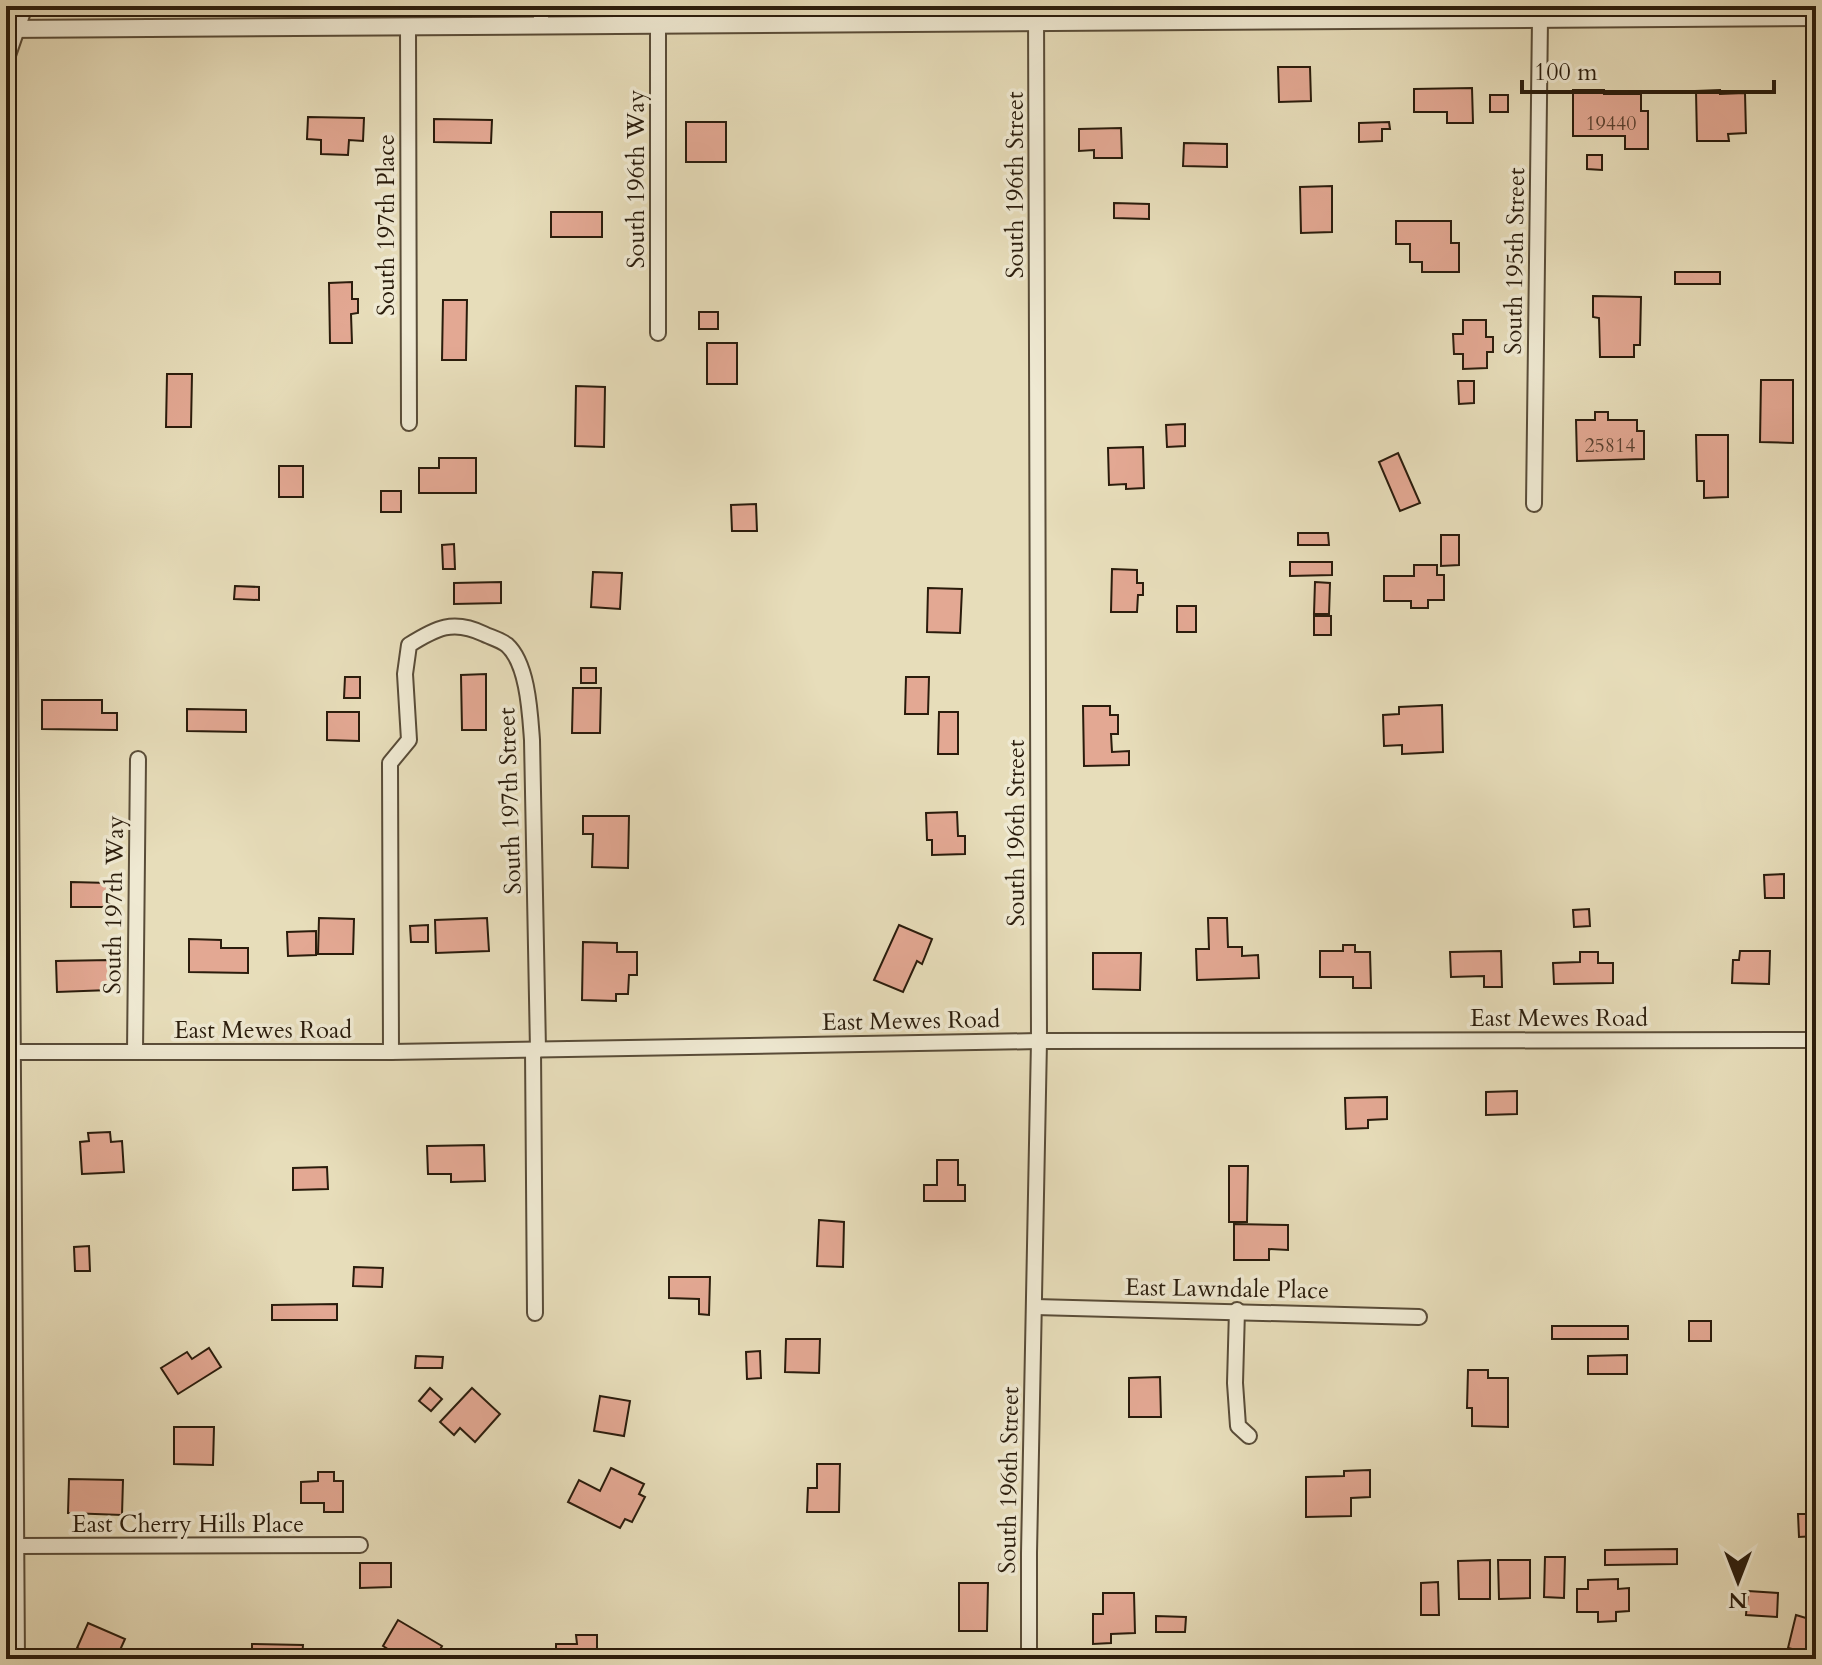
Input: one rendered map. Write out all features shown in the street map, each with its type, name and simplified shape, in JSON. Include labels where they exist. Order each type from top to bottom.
[{"type":"street","points":[[17,1659],[9,1052],[6,62],[12,29],[25,6]]},
{"type":"street","points":[[541,6],[541,25]]},
{"type":"street","points":[[12,29],[658,24],[1036,14],[1419,13],[1540,19],[1816,17]]},
{"type":"street","name":"South 196th Street","points":[[1029,1659],[1039,1041],[1036,14]]},
{"type":"street","name":"South 195th Street","points":[[1534,504],[1540,19]]},
{"type":"street","name":"South 196th Way","points":[[658,24],[658,333]]},
{"type":"street","name":"South 197th Place","points":[[408,26],[409,423]]},
{"type":"street","name":"South 197th Street","points":[[391,1052],[390,763],[409,740],[405,674],[409,645],[438,627],[469,627],[507,645],[520,668],[528,694],[532,740],[536,1050],[535,1313]]},
{"type":"street","name":"South 197th Way","points":[[135,1052],[138,759]]},
{"type":"street","name":"East Mewes Road","points":[[9,1052],[391,1052],[1039,1041],[1816,1040]]},
{"type":"street","name":"East Lawndale Place","points":[[1035,1307],[1419,1317]]},
{"type":"street","points":[[1237,1310],[1235,1383],[1238,1426],[1249,1436]]},
{"type":"street","name":"East Cherry Hills Place","points":[[16,1546],[360,1545]]},
{"type":"building","points":[[1278,67],[1310,67],[1311,101],[1279,102]]},
{"type":"building","points":[[1472,88],[1473,123],[1447,123],[1447,112],[1414,112],[1414,89]]},
{"type":"building","points":[[1573,90],[1641,94],[1641,111],[1648,111],[1648,149],[1625,149],[1625,136],[1573,136]]},
{"type":"building","points":[[1720,90],[1720,94],[1745,93],[1746,133],[1728,134],[1729,141],[1697,141],[1696,91]]},
{"type":"building","points":[[1490,95],[1508,95],[1508,112],[1490,112]]},
{"type":"building","points":[[308,117],[364,118],[363,141],[349,140],[348,155],[321,154],[321,140],[307,139]]},
{"type":"building","points":[[434,119],[492,120],[491,143],[434,142]]},
{"type":"building","points":[[686,122],[726,122],[726,162],[686,162]]},
{"type":"building","points":[[1389,122],[1390,129],[1382,129],[1382,141],[1359,142],[1359,123]]},
{"type":"building","points":[[1121,128],[1122,158],[1094,158],[1094,150],[1079,151],[1079,129]]},
{"type":"building","points":[[1184,143],[1227,144],[1227,167],[1183,166]]},
{"type":"building","points":[[1587,155],[1602,155],[1602,170],[1587,169]]},
{"type":"building","points":[[1332,186],[1332,232],[1301,233],[1300,187]]},
{"type":"building","points":[[1114,203],[1149,204],[1149,219],[1114,218]]},
{"type":"building","points":[[551,212],[602,212],[602,237],[551,237]]},
{"type":"building","points":[[1396,221],[1451,221],[1451,243],[1459,243],[1459,272],[1422,272],[1422,262],[1410,262],[1410,244],[1396,244]]},
{"type":"building","points":[[1675,272],[1720,272],[1720,284],[1675,284]]},
{"type":"building","points":[[352,282],[352,299],[358,299],[358,313],[351,314],[352,343],[330,343],[329,283]]},
{"type":"building","points":[[1593,296],[1641,297],[1640,345],[1634,345],[1634,357],[1600,357],[1599,318],[1593,317]]},
{"type":"building","points":[[443,300],[467,300],[466,360],[442,360]]},
{"type":"building","points":[[699,312],[718,312],[718,329],[699,329]]},
{"type":"building","points":[[1463,320],[1486,320],[1486,337],[1493,337],[1493,352],[1487,352],[1487,368],[1463,369],[1463,354],[1454,354],[1453,334],[1463,334]]},
{"type":"building","points":[[707,343],[737,343],[737,384],[707,384]]},
{"type":"building","points":[[167,374],[192,374],[191,427],[166,427]]},
{"type":"building","points":[[1761,380],[1793,380],[1793,443],[1760,442]]},
{"type":"building","points":[[1458,381],[1474,381],[1474,403],[1459,404]]},
{"type":"building","points":[[576,386],[605,387],[604,447],[575,446]]},
{"type":"building","points":[[1595,412],[1608,412],[1608,420],[1637,420],[1637,431],[1644,431],[1644,459],[1577,461],[1576,420],[1595,420]]},
{"type":"building","points":[[1185,424],[1185,446],[1167,447],[1166,425]]},
{"type":"building","points":[[1696,435],[1728,435],[1728,497],[1704,498],[1704,481],[1697,481]]},
{"type":"building","points":[[1143,447],[1144,488],[1126,489],[1126,484],[1109,485],[1108,448]]},
{"type":"building","points":[[1398,453],[1420,503],[1400,511],[1379,462]]},
{"type":"building","points":[[439,458],[476,458],[476,493],[419,493],[419,468],[439,468]]},
{"type":"building","points":[[279,466],[303,466],[303,497],[279,497]]},
{"type":"building","points":[[381,491],[401,491],[401,512],[381,512]]},
{"type":"building","points":[[756,504],[757,531],[732,531],[731,505]]},
{"type":"building","points":[[1298,533],[1328,533],[1329,545],[1298,545]]},
{"type":"building","points":[[1441,535],[1459,535],[1459,565],[1441,566]]},
{"type":"building","points":[[454,544],[455,569],[443,569],[442,545]]},
{"type":"building","points":[[1290,562],[1332,562],[1332,575],[1290,576]]},
{"type":"building","points":[[1414,565],[1437,565],[1437,575],[1444,575],[1444,600],[1428,600],[1428,608],[1411,608],[1411,601],[1384,601],[1384,576],[1414,576]]},
{"type":"building","points":[[1112,569],[1137,570],[1137,583],[1143,583],[1143,595],[1138,595],[1137,612],[1111,612]]},
{"type":"building","points":[[593,572],[622,573],[620,609],[591,607]]},
{"type":"building","points":[[501,582],[501,603],[454,604],[454,583]]},
{"type":"building","points":[[1315,582],[1330,583],[1329,614],[1314,614]]},
{"type":"building","points":[[235,586],[259,587],[259,600],[234,599]]},
{"type":"building","points":[[928,588],[962,589],[960,633],[927,632]]},
{"type":"building","points":[[1177,606],[1196,606],[1196,632],[1177,632]]},
{"type":"building","points":[[1314,616],[1331,616],[1331,635],[1314,635]]},
{"type":"building","points":[[581,668],[596,668],[596,683],[581,683]]},
{"type":"building","points":[[486,674],[486,730],[462,730],[461,675]]},
{"type":"building","points":[[345,677],[360,677],[360,698],[344,698]]},
{"type":"building","points":[[906,677],[929,677],[928,714],[905,714]]},
{"type":"building","points":[[573,688],[601,688],[600,733],[572,733]]},
{"type":"building","points":[[42,700],[102,700],[102,713],[117,713],[117,730],[42,729]]},
{"type":"building","points":[[1442,705],[1443,752],[1402,754],[1402,745],[1384,746],[1383,715],[1399,714],[1399,707]]},
{"type":"building","points":[[1083,706],[1110,706],[1110,715],[1118,715],[1118,734],[1111,734],[1112,752],[1129,751],[1129,765],[1084,766]]},
{"type":"building","points":[[187,709],[246,710],[246,732],[187,731]]},
{"type":"building","points":[[327,712],[359,712],[359,741],[327,740]]},
{"type":"building","points":[[939,712],[958,712],[958,754],[938,754]]},
{"type":"building","points":[[957,812],[958,836],[965,836],[965,854],[932,855],[932,840],[927,840],[926,813]]},
{"type":"building","points":[[583,816],[629,816],[628,868],[592,867],[593,834],[583,834]]},
{"type":"building","points":[[1784,874],[1784,898],[1765,898],[1764,875]]},
{"type":"building","points":[[71,882],[109,883],[109,907],[71,907]]},
{"type":"building","points":[[1589,909],[1590,926],[1574,927],[1573,910]]},
{"type":"building","points":[[319,918],[354,919],[353,954],[318,954]]},
{"type":"building","points":[[487,918],[489,951],[436,953],[435,920]]},
{"type":"building","points":[[1208,918],[1227,918],[1228,947],[1242,947],[1242,956],[1258,955],[1259,978],[1197,980],[1196,949],[1209,949]]},
{"type":"building","points":[[428,925],[428,942],[411,942],[410,926]]},
{"type":"building","points":[[899,925],[932,939],[922,964],[917,961],[903,992],[874,980]]},
{"type":"building","points":[[316,931],[316,955],[288,956],[287,932]]},
{"type":"building","points":[[189,939],[221,940],[221,948],[248,948],[248,973],[189,972]]},
{"type":"building","points":[[583,942],[617,943],[617,952],[637,952],[637,975],[629,975],[628,994],[616,994],[616,1001],[582,1000]]},
{"type":"building","points":[[1343,945],[1355,945],[1355,952],[1370,952],[1371,988],[1353,988],[1353,977],[1320,977],[1320,951],[1343,951]]},
{"type":"building","points":[[1501,951],[1502,987],[1484,987],[1484,976],[1451,977],[1450,952]]},
{"type":"building","points":[[1740,951],[1770,951],[1769,984],[1732,983],[1733,960],[1739,960]]},
{"type":"building","points":[[1580,952],[1598,952],[1598,963],[1613,963],[1613,983],[1554,984],[1553,963],[1580,962]]},
{"type":"building","points":[[1093,953],[1141,953],[1140,990],[1093,989]]},
{"type":"building","points":[[110,960],[110,990],[57,992],[56,961]]},
{"type":"building","points":[[1517,1091],[1517,1114],[1486,1115],[1486,1092]]},
{"type":"building","points":[[1387,1097],[1387,1119],[1368,1120],[1368,1128],[1346,1129],[1345,1098]]},
{"type":"building","points":[[110,1132],[111,1142],[122,1141],[124,1172],[82,1174],[80,1142],[89,1141],[88,1133]]},
{"type":"building","points":[[484,1145],[485,1181],[451,1182],[451,1174],[428,1174],[427,1146]]},
{"type":"building","points":[[937,1160],[958,1160],[958,1185],[965,1185],[965,1201],[924,1201],[924,1185],[937,1185]]},
{"type":"building","points":[[1229,1166],[1248,1166],[1247,1222],[1229,1222]]},
{"type":"building","points":[[327,1167],[328,1189],[293,1190],[293,1168]]},
{"type":"building","points":[[819,1220],[844,1222],[843,1267],[817,1266]]},
{"type":"building","points":[[1234,1224],[1288,1225],[1288,1250],[1269,1249],[1269,1260],[1234,1260]]},
{"type":"building","points":[[89,1246],[90,1271],[75,1271],[74,1247]]},
{"type":"building","points":[[354,1267],[383,1268],[382,1287],[353,1286]]},
{"type":"building","points":[[669,1277],[710,1277],[709,1315],[699,1314],[699,1299],[669,1298]]},
{"type":"building","points":[[337,1304],[337,1320],[272,1320],[272,1305]]},
{"type":"building","points":[[1689,1321],[1711,1321],[1711,1341],[1689,1341]]},
{"type":"building","points":[[1552,1326],[1628,1326],[1628,1339],[1552,1339]]},
{"type":"building","points":[[786,1339],[820,1339],[819,1373],[785,1372]]},
{"type":"building","points":[[209,1348],[221,1367],[178,1394],[161,1368],[187,1352],[192,1359]]},
{"type":"building","points":[[760,1351],[761,1378],[747,1379],[746,1352]]},
{"type":"building","points":[[1627,1355],[1627,1374],[1588,1374],[1588,1356]]},
{"type":"building","points":[[416,1356],[443,1357],[442,1368],[415,1368]]},
{"type":"building","points":[[1468,1370],[1488,1370],[1488,1378],[1508,1378],[1508,1427],[1472,1426],[1472,1408],[1467,1408]]},
{"type":"building","points":[[1160,1377],[1161,1417],[1129,1417],[1129,1378]]},
{"type":"building","points":[[430,1388],[442,1399],[431,1411],[419,1401]]},
{"type":"building","points":[[472,1388],[500,1414],[475,1442],[460,1428],[454,1435],[440,1422]]},
{"type":"building","points":[[600,1396],[630,1401],[624,1436],[594,1431]]},
{"type":"building","points":[[174,1427],[214,1427],[213,1465],[174,1464]]},
{"type":"building","points":[[817,1464],[840,1464],[839,1512],[807,1512],[808,1488],[817,1488]]},
{"type":"building","points":[[611,1468],[644,1484],[639,1494],[645,1497],[632,1522],[625,1519],[620,1528],[568,1502],[579,1480],[600,1491]]},
{"type":"building","points":[[1370,1470],[1370,1497],[1351,1498],[1351,1516],[1306,1517],[1306,1477],[1344,1476],[1344,1471]]},
{"type":"building","points":[[318,1472],[334,1472],[334,1481],[343,1481],[343,1512],[324,1512],[324,1503],[301,1503],[301,1482],[318,1481]]},
{"type":"building","points":[[69,1479],[123,1480],[122,1515],[68,1513]]},
{"type":"building","points":[[1798,1514],[1813,1514],[1816,1536],[1799,1537]]},
{"type":"building","points":[[1677,1549],[1677,1564],[1605,1565],[1605,1550]]},
{"type":"building","points":[[1545,1557],[1565,1557],[1564,1598],[1544,1597]]},
{"type":"building","points":[[1490,1560],[1490,1599],[1459,1599],[1458,1561]]},
{"type":"building","points":[[1498,1560],[1530,1560],[1530,1598],[1499,1599]]},
{"type":"building","points":[[360,1563],[391,1563],[391,1587],[360,1588]]},
{"type":"building","points":[[1618,1579],[1618,1589],[1629,1588],[1629,1611],[1616,1612],[1616,1621],[1598,1622],[1598,1612],[1577,1612],[1577,1589],[1588,1589],[1588,1580]]},
{"type":"building","points":[[1438,1582],[1439,1615],[1421,1615],[1421,1583]]},
{"type":"building","points":[[959,1583],[988,1583],[987,1631],[959,1631]]},
{"type":"building","points":[[1748,1591],[1778,1593],[1777,1617],[1746,1615]]},
{"type":"building","points":[[1103,1593],[1134,1593],[1135,1633],[1111,1634],[1111,1643],[1093,1644],[1093,1614],[1103,1614]]},
{"type":"building","points":[[1796,1615],[1816,1621],[1816,1659],[1794,1659],[1796,1650],[1788,1648]]},
{"type":"building","points":[[1156,1616],[1186,1617],[1185,1632],[1156,1632]]},
{"type":"building","points":[[398,1620],[442,1646],[435,1659],[404,1659],[383,1646]]},
{"type":"building","points":[[88,1623],[125,1639],[116,1659],[95,1659],[96,1656],[77,1648]]},
{"type":"building","points":[[576,1635],[597,1635],[597,1654],[556,1655],[556,1644],[577,1644]]},
{"type":"building","points":[[252,1644],[303,1645],[302,1659],[252,1659]]}]
